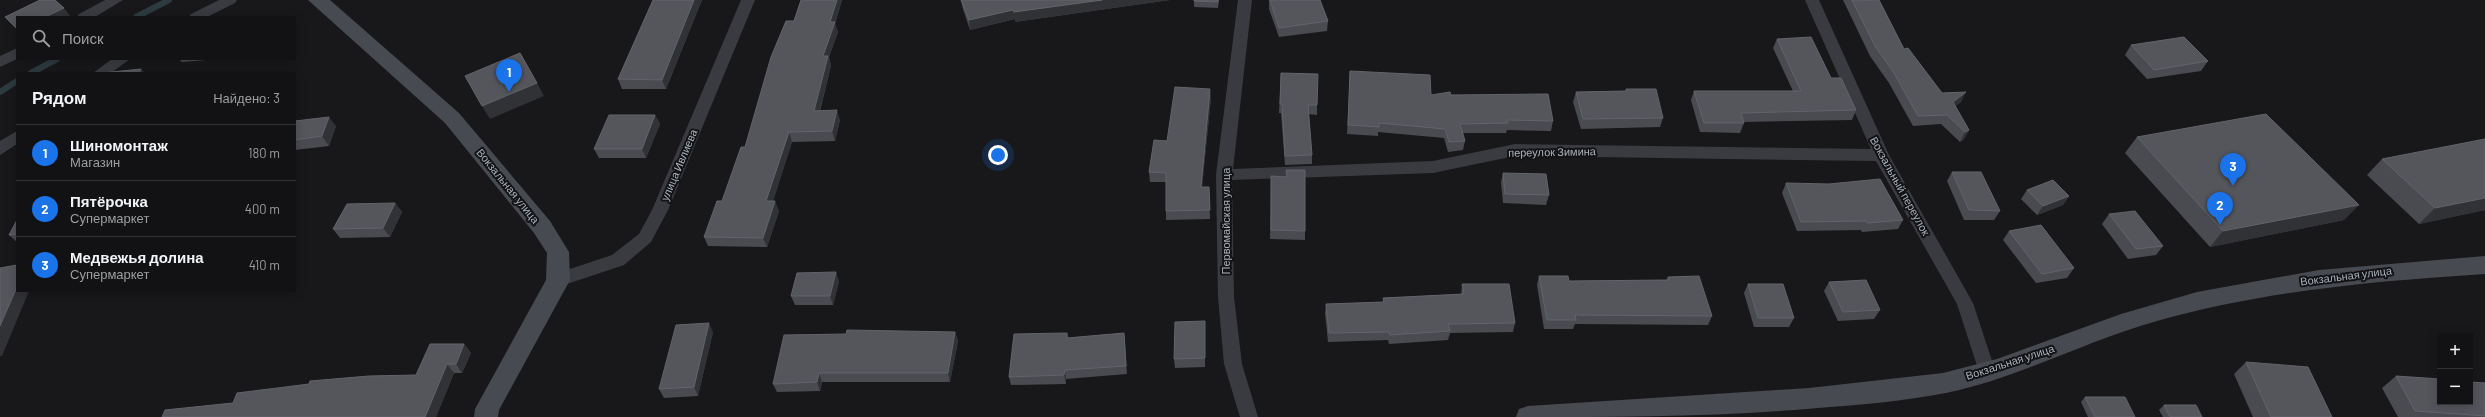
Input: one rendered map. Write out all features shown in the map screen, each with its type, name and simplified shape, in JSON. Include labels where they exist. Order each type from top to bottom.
[{"type":"street","points":[[86,16],[116,0]]},
{"type":"street","points":[[198,16],[230,0]]},
{"type":"street","name":"Вокзальная улица","points":[[318,0],[452,118],[546,233],[558,252],[558,280],[487,409],[486,417]]},
{"type":"street","name":"улица Ивлиева","points":[[558,280],[618,260],[645,238],[660,210],[748,0]]},
{"type":"street","name":"Первомайская улица","points":[[1245,0],[1224,175],[1226,297],[1232,357],[1249,417]]},
{"type":"street","name":"Вокзальный переулок","points":[[1812,0],[1881,155],[1965,303],[1986,372]]},
{"type":"street","points":[[0,62],[16,54]]},
{"type":"street","points":[[102,72],[121,60]]},
{"type":"street","points":[[0,149],[16,137]]},
{"type":"street","name":"переулок Зимина","points":[[1224,175],[1433,166],[1515,150],[1881,155]]},
{"type":"street","name":"Вокзальная улица","points":[[1528,417],[1823,398],[1943,383],[1986,372],[2156,312],[2322,277],[2410,269],[2485,265]]},
{"type":"building","points":[[40,0],[55,0],[64,8],[47,16],[16,16],[16,28],[5,17]]},
{"type":"building","points":[[653,0],[694,0],[662,80],[618,79]]},
{"type":"building","points":[[801,0],[837,0],[830,22],[835,22],[823,56],[828,56],[814,111],[837,110],[832,131],[789,132],[766,201],[775,201],[763,238],[704,237],[717,201],[722,201],[741,147],[745,147],[771,57],[786,21],[794,21]]},
{"type":"building","points":[[961,0],[1102,0],[1014,12],[1013,10],[969,20]]},
{"type":"building","points":[[1218,0],[1218,2],[1194,1]]},
{"type":"building","points":[[1270,0],[1320,0],[1328,21],[1279,28]]},
{"type":"building","points":[[1852,0],[1879,0],[1904,49],[1908,48],[1942,93],[1966,92],[1953,102],[1969,130],[1965,132],[1947,115],[1918,116],[1894,73],[1875,46]]},
{"type":"building","points":[[1811,37],[1831,78],[1841,78],[1856,110],[1741,113],[1744,123],[1704,123],[1694,91],[1801,91],[1777,39]]},
{"type":"building","points":[[2184,37],[2208,61],[2154,70],[2131,45]]},
{"type":"building","points":[[520,53],[537,83],[482,106],[465,76]]},
{"type":"building","points":[[141,69],[140,72],[112,72]]},
{"type":"building","points":[[1350,71],[1430,75],[1431,95],[1450,92],[1451,95],[1548,94],[1553,121],[1507,120],[1508,123],[1460,124],[1465,141],[1449,142],[1445,129],[1379,123],[1379,127],[1348,125]]},
{"type":"building","points":[[1281,73],[1318,74],[1317,105],[1308,105],[1312,155],[1285,156],[1282,104],[1280,104]]},
{"type":"building","points":[[1175,87],[1210,89],[1201,187],[1209,187],[1210,210],[1166,211],[1166,173],[1149,172],[1154,140],[1167,141]]},
{"type":"building","points":[[1626,89],[1656,89],[1663,118],[1583,119],[1576,92],[1627,91]]},
{"type":"building","points":[[2266,114],[2359,205],[2223,231],[2137,137]]},
{"type":"building","points":[[609,115],[655,115],[642,149],[594,149]]},
{"type":"building","points":[[329,117],[322,136],[296,140],[296,121]]},
{"type":"building","points":[[2485,139],[2485,198],[2435,208],[2382,159]]},
{"type":"building","points":[[1286,170],[1305,170],[1305,231],[1271,230],[1271,176],[1287,177]]},
{"type":"building","points":[[1952,172],[1981,172],[2000,211],[1969,210]]},
{"type":"building","points":[[1503,173],[1546,174],[1549,195],[1505,194]]},
{"type":"building","points":[[1880,179],[1903,220],[1867,223],[1866,221],[1801,222],[1786,183],[1829,184]]},
{"type":"building","points":[[2053,180],[2069,196],[2043,206],[2027,190]]},
{"type":"building","points":[[395,203],[383,228],[333,229],[347,204]]},
{"type":"building","points":[[2135,211],[2163,246],[2136,249],[2109,214]]},
{"type":"building","points":[[16,222],[16,234],[9,235]]},
{"type":"building","points":[[2041,225],[2074,268],[2042,274],[2009,231]]},
{"type":"building","points":[[16,265],[16,289],[0,326],[0,268]]},
{"type":"building","points":[[836,272],[830,296],[791,296],[797,273]]},
{"type":"building","points":[[1539,276],[1568,276],[1569,281],[1669,280],[1668,277],[1699,276],[1712,316],[1575,315],[1576,320],[1547,320]]},
{"type":"building","points":[[1866,280],[1880,310],[1843,312],[1829,282]]},
{"type":"building","points":[[1462,284],[1509,284],[1515,323],[1448,324],[1450,331],[1390,335],[1389,332],[1329,333],[1326,304],[1384,302],[1383,298],[1464,294]]},
{"type":"building","points":[[1748,284],[1783,284],[1794,318],[1758,318]]},
{"type":"building","points":[[1205,321],[1205,358],[1174,359],[1175,322]]},
{"type":"building","points":[[709,323],[694,387],[659,389],[676,325]]},
{"type":"building","points":[[847,330],[955,332],[948,373],[819,373],[817,382],[773,384],[784,335],[846,334]]},
{"type":"building","points":[[1067,333],[1067,338],[1124,333],[1126,366],[1065,370],[1064,375],[1009,377],[1014,334]]},
{"type":"building","points":[[430,344],[464,344],[456,364],[447,364],[425,417],[162,417],[165,410],[233,403],[237,393],[309,384],[310,381],[369,376],[416,375]]},
{"type":"building","points":[[2246,362],[2308,367],[2332,417],[2271,417]]},
{"type":"building","points":[[2396,376],[2437,379],[2437,405],[2473,405],[2473,382],[2485,383],[2485,416],[2415,411]]},
{"type":"building","points":[[2085,397],[2125,397],[2135,417],[2095,417]]},
{"type":"building","points":[[2164,405],[2196,405],[2202,417],[2170,417]]},
{"type":"waterway","points":[[138,16],[169,0]]},
{"type":"waterway","points":[[33,72],[55,60]]},
{"type":"waterway","points":[[0,92],[16,82]]},
{"type":"place","name":"Шиномонтаж","points":[[509,92]]},
{"type":"place","name":"Медвежья долина","points":[[2233,186]]},
{"type":"place","name":"Пятёрочка","points":[[2220,225]]}]
